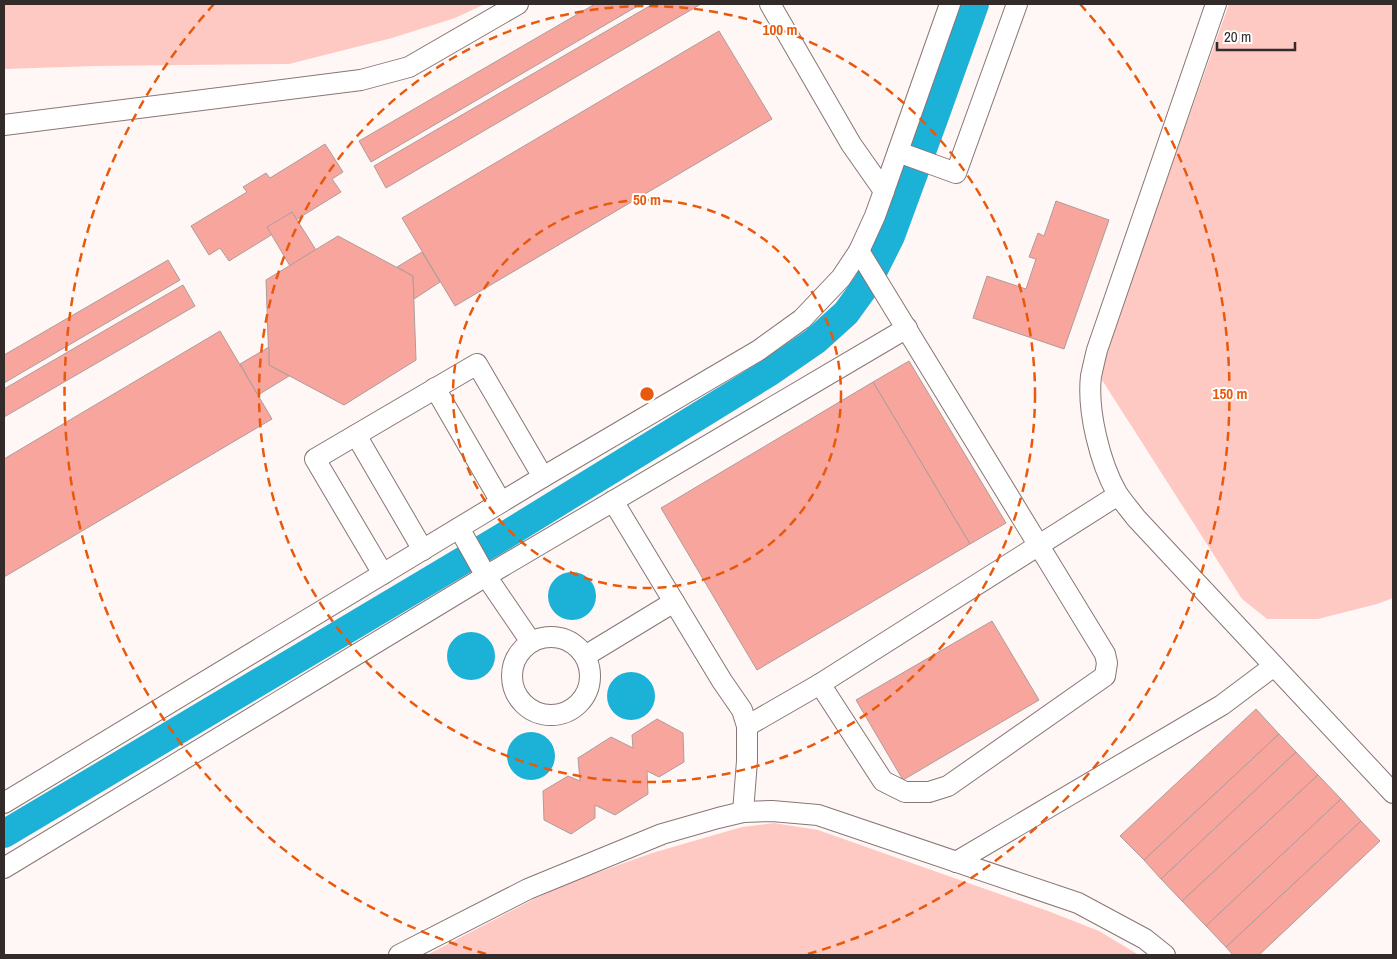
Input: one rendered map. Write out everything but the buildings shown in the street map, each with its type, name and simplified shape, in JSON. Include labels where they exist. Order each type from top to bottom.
[{"type":"street","points":[[4,125],[361,80],[408,67],[518,4]]},
{"type":"street","points":[[770,4],[851,144],[884,191]]},
{"type":"street","points":[[4,803],[423,550],[463,535],[502,502],[759,350],[802,319],[840,278],[859,251],[875,216],[950,4]]},
{"type":"street","points":[[898,152],[956,173],[1017,4]]},
{"type":"street","points":[[1216,4],[1097,350],[1091,377],[1091,406],[1098,447],[1109,478],[1118,495],[1136,518],[1393,793]]},
{"type":"street","points":[[820,684],[883,781],[905,792],[929,792],[948,786],[1105,676],[1107,663],[1105,654],[859,251]]},
{"type":"street","points":[[4,868],[483,570],[613,501],[906,328]]},
{"type":"street","points":[[382,574],[315,459],[477,364],[544,476]]},
{"type":"street","points":[[435,388],[502,502]]},
{"type":"street","points":[[356,435],[423,550]]},
{"type":"street","points":[[747,726],[820,684],[1118,495]]},
{"type":"street","points":[[613,501],[722,681],[742,710],[747,726],[744,812]]},
{"type":"street","points":[[463,535],[483,570],[530,642]]},
{"type":"street","points":[[585,656],[674,602]]},
{"type":"street","points":[[554,637],[566,640],[577,646],[585,656],[589,667],[590,680],[587,692],[571,710],[547,715],[535,712],[517,696],[512,685],[511,672],[521,650],[530,642],[554,637]]},
{"type":"street","points":[[956,862],[1222,705],[1274,666]]},
{"type":"street","points":[[399,955],[528,889],[662,834],[744,812],[772,811],[818,815],[1078,903],[1145,939],[1165,955]]},
{"type":"shaded area","points":[[4,4],[485,4],[455,18],[392,38],[289,64],[4,69]]},
{"type":"shaded area","points":[[1229,4],[1393,4],[1393,598],[1318,619],[1267,619],[1242,599],[1102,380],[1103,359]]},
{"type":"shaded area","points":[[774,823],[818,830],[1048,911],[1099,931],[1139,955],[427,955],[534,899],[571,882],[652,853],[742,827]]},
{"type":"water","points":[[567,572],[577,572],[589,579],[596,591],[596,601],[589,613],[577,620],[567,620],[559,616],[552,609],[548,601],[548,591],[552,583],[559,576]]},
{"type":"water","points":[[466,632],[476,632],[488,639],[495,651],[495,661],[488,673],[476,680],[466,680],[458,676],[451,669],[447,661],[447,651],[451,643],[458,636]]},
{"type":"water","points":[[626,672],[636,672],[648,679],[655,691],[655,701],[648,713],[636,720],[626,720],[618,716],[611,709],[607,701],[607,691],[611,683],[618,676]]},
{"type":"water","points":[[526,732],[536,732],[548,739],[555,751],[555,761],[548,773],[536,780],[526,780],[518,776],[511,769],[507,761],[507,751],[511,743],[518,736]]},
{"type":"waterway","points":[[4,834],[499,539],[770,372],[815,341],[846,313],[867,284],[891,236],[975,4]]}]
